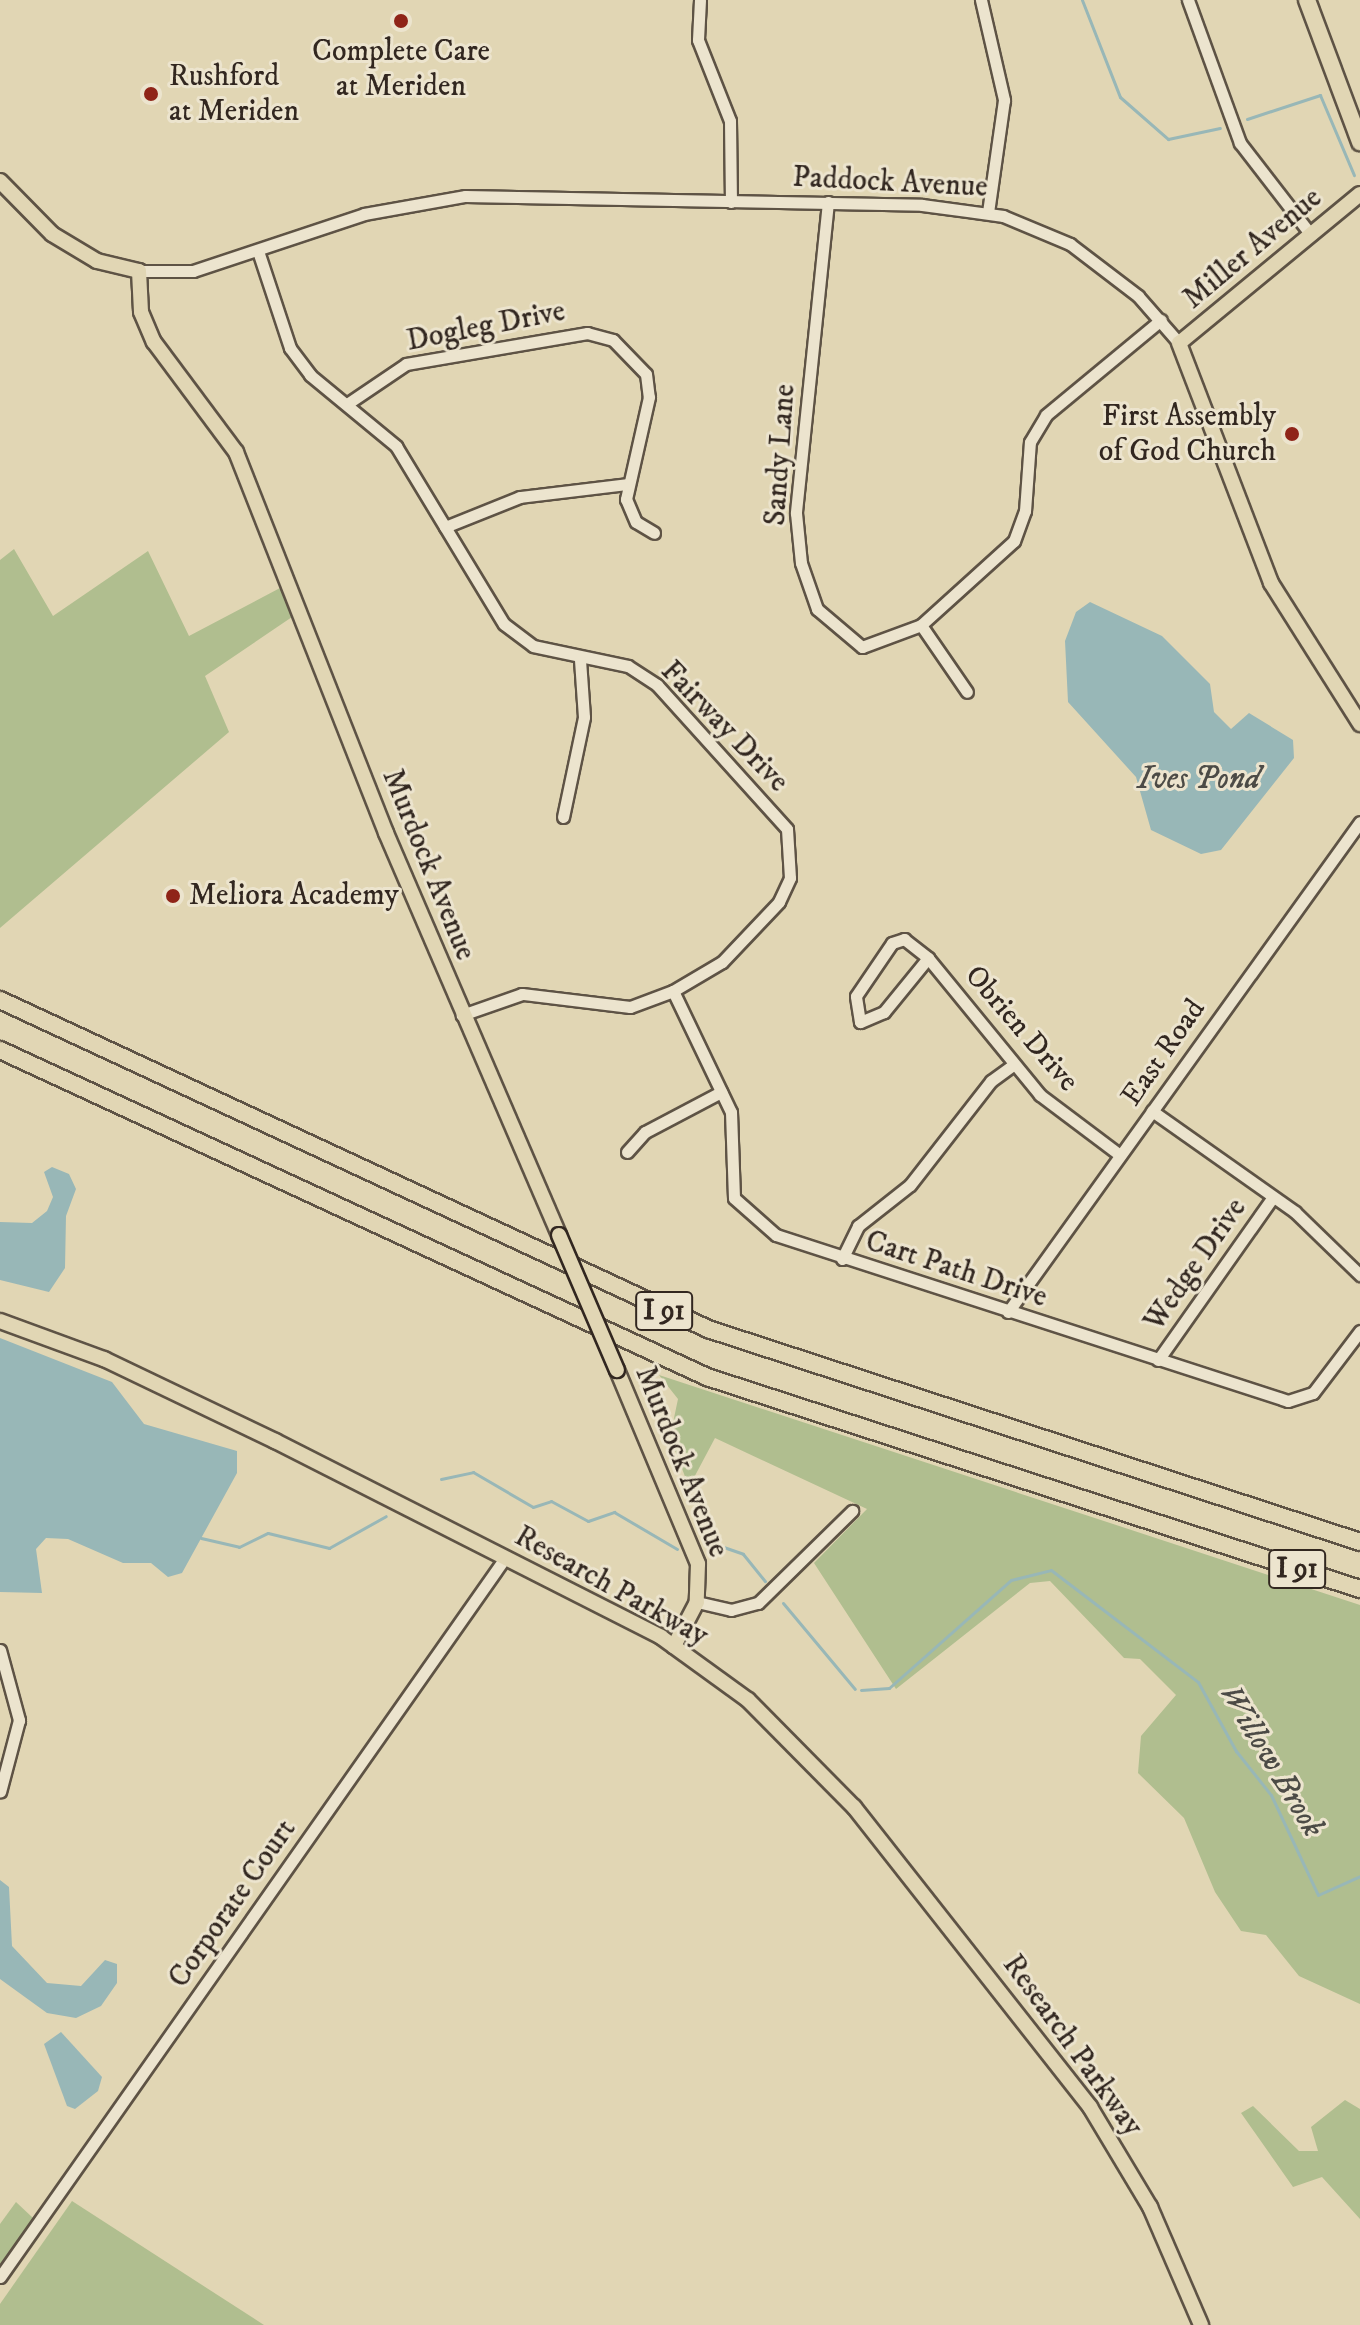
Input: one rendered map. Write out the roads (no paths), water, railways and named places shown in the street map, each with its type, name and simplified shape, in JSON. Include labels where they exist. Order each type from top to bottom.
[{"type":"highway","points":[[1307,0],[1360,142]]},
{"type":"highway","name":"I 91","points":[[0,1000],[708,1329],[1360,1542]]},
{"type":"highway","name":"I 91","points":[[0,1050],[696,1372],[1360,1589]]},
{"type":"main road","points":[[0,181],[52,234],[97,261],[139,271]]},
{"type":"main road","name":"Miller Avenue","points":[[1179,343],[1360,194]]},
{"type":"main road","name":"Murdock Avenue","points":[[139,271],[141,312],[154,342],[236,452],[462,1015],[697,1557],[697,1602],[674,1646]]},
{"type":"main road","name":"Paddock Avenue","points":[[1179,343],[1271,583],[1360,724]]},
{"type":"main road","name":"Research Parkway","points":[[0,1321],[157,1382],[674,1646],[803,1748],[996,1983],[1117,2152],[1176,2259],[1201,2325]]},
{"type":"street","points":[[700,0],[698,40],[730,121],[731,202]]},
{"type":"street","points":[[981,0],[1004,100],[988,213]]},
{"type":"street","points":[[1188,0],[1240,143],[1311,235]]},
{"type":"street","name":"Paddock Avenue","points":[[139,271],[193,271],[259,254],[417,201],[533,195],[828,202],[988,213],[1070,244],[1161,320],[1179,343]]},
{"type":"street","name":"Sandy Lane","points":[[828,202],[796,513],[801,563],[817,609],[844,639],[862,647],[889,643],[921,625],[1014,541],[1025,511],[1030,442],[1046,415],[1161,320]]},
{"type":"street","name":"Fairway Drive","points":[[259,254],[290,348],[347,404],[396,446],[504,624],[533,646],[580,660],[628,666],[657,685],[787,829],[790,878],[779,902],[722,962],[673,991],[630,1007],[522,994],[462,1015]]},
{"type":"street","name":"Dogleg Drive","points":[[347,404],[406,364],[587,333],[613,340],[646,374],[649,397],[627,484]]},
{"type":"street","points":[[445,527],[520,497],[627,484],[629,511],[654,533]]},
{"type":"street","points":[[921,625],[967,692]]},
{"type":"street","points":[[563,817],[584,717],[580,660]]},
{"type":"street","name":"East Road","points":[[1008,1312],[1360,822]]},
{"type":"street","name":"Obrien Drive","points":[[928,958],[884,1012],[860,1022],[856,996],[892,943],[904,939],[928,958],[1013,1065],[1060,1113],[1120,1155]]},
{"type":"street","name":"Cart Path Drive","points":[[673,991],[721,1092],[735,1131],[734,1198],[776,1235],[842,1259],[1288,1401],[1313,1393],[1360,1331]]},
{"type":"street","points":[[842,1259],[858,1226],[910,1185],[991,1081],[1013,1065]]},
{"type":"street","points":[[627,1152],[645,1132],[721,1092]]},
{"type":"street","points":[[1152,1111],[1273,1197],[1360,1275]]},
{"type":"street","name":"Wedge Drive","points":[[1158,1360],[1273,1197]]},
{"type":"street","points":[[697,1602],[731,1610],[758,1603],[852,1511]]},
{"type":"street","name":"Corporate Court","points":[[0,2277],[505,1558]]},
{"type":"street","points":[[0,1650],[19,1720],[0,1792]]},
{"type":"water","name":"Ives Pond","points":[[1090,602],[1162,636],[1210,684],[1214,712],[1231,729],[1249,713],[1293,740],[1294,758],[1221,850],[1201,854],[1151,830],[1136,777],[1068,702],[1065,641],[1076,612]]},
{"type":"water","points":[[52,1167],[69,1174],[76,1189],[66,1216],[65,1268],[49,1292],[0,1280],[0,1222],[32,1223],[47,1211],[53,1197],[44,1172]]},
{"type":"water","points":[[0,1338],[112,1382],[144,1424],[237,1451],[237,1473],[182,1573],[168,1577],[151,1563],[123,1563],[68,1539],[46,1538],[36,1549],[42,1593],[0,1592]]},
{"type":"water","points":[[0,1880],[9,1887],[12,1946],[47,1983],[81,1986],[105,1960],[117,1964],[117,1983],[101,2006],[76,2018],[47,2013],[0,1979]]},
{"type":"water","points":[[61,2032],[102,2077],[98,2091],[75,2109],[67,2106],[44,2044]]},
{"type":"waterway","points":[[1082,0],[1120,97],[1168,139],[1220,128]]},
{"type":"waterway","points":[[1247,119],[1320,95],[1354,175]]},
{"type":"waterway","name":"Willow Brook","points":[[441,1479],[473,1472],[533,1507],[551,1501],[588,1521],[614,1512],[677,1549]]},
{"type":"waterway","name":"Willow Brook","points":[[201,1538],[239,1547],[268,1533],[329,1548],[386,1516]]},
{"type":"waterway","name":"Willow Brook","points":[[709,1542],[743,1554],[765,1581]]},
{"type":"waterway","name":"Willow Brook","points":[[861,1690],[889,1688],[1011,1580],[1051,1570],[1198,1682],[1236,1751],[1271,1795],[1318,1895],[1360,1876]]},
{"type":"waterway","name":"Willow Brook","points":[[783,1603],[855,1689]]},
{"type":"place","name":"Complete Care at Meriden","points":[[401,21]]},
{"type":"place","name":"Rushford at Meriden","points":[[151,94]]},
{"type":"place","name":"First Assembly of God Church","points":[[1292,434]]},
{"type":"place","name":"Meliora Academy","points":[[173,896]]}]
